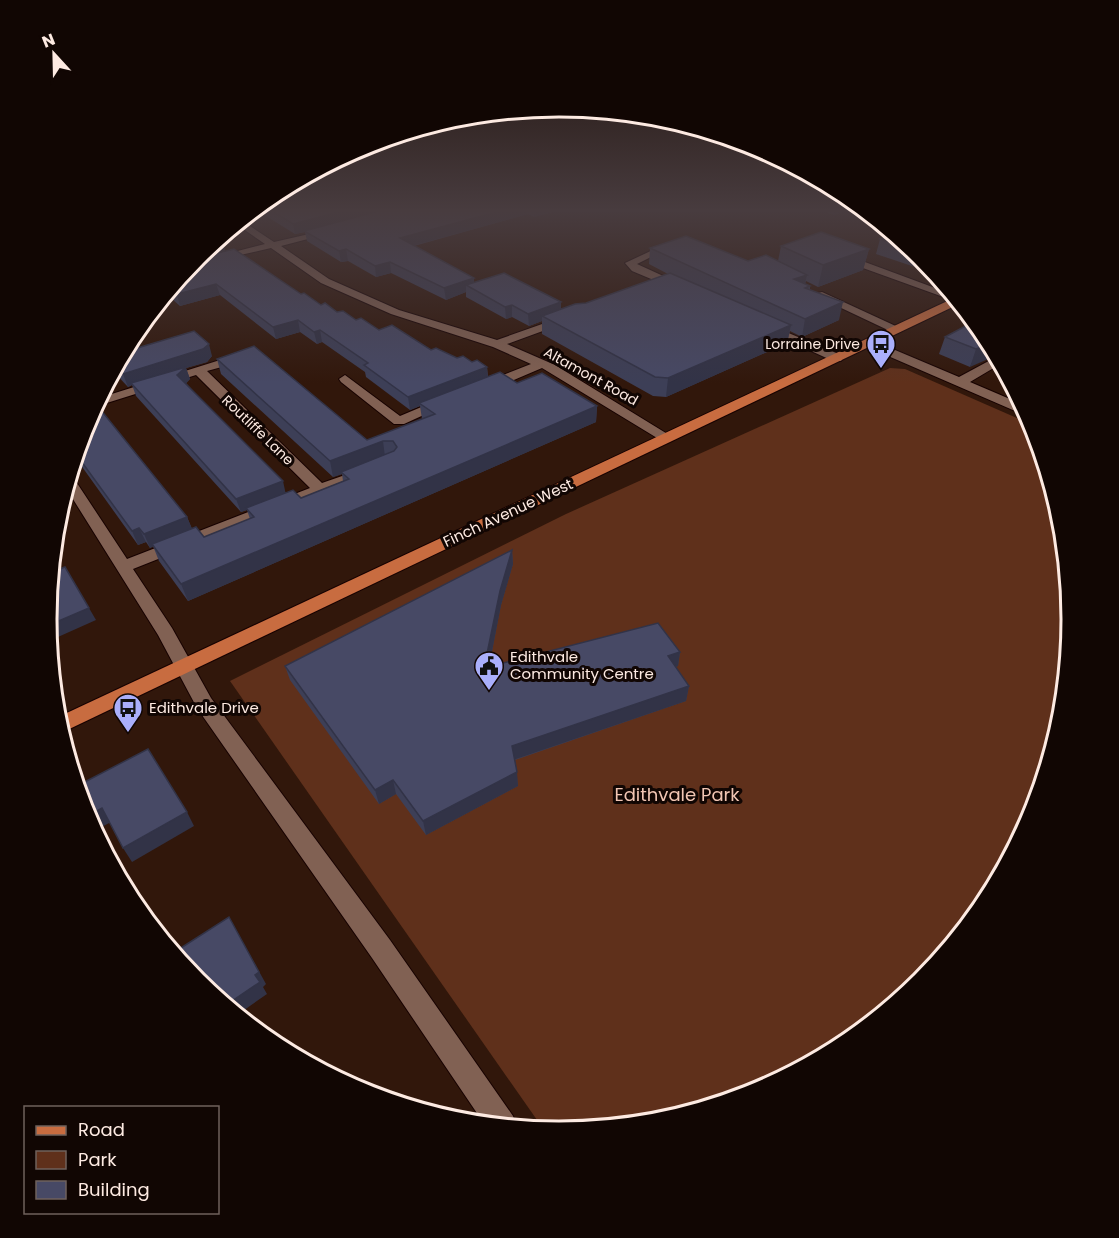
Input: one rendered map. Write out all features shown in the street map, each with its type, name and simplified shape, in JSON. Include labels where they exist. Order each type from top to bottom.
[{"type":"main road","name":"Finch Avenue West","points":[[68,721],[950,304]]},
{"type":"street","name":"Altamont Road","points":[[305,267],[325,281],[395,312],[497,344],[542,364],[667,438]]},
{"type":"street","points":[[634,267],[690,292]]},
{"type":"street","points":[[868,267],[942,294]]},
{"type":"street","points":[[647,290],[668,282]]},
{"type":"street","points":[[813,291],[896,330]]},
{"type":"street","points":[[497,344],[582,313]]},
{"type":"street","points":[[755,321],[837,358]]},
{"type":"street","points":[[869,343],[1014,405]]},
{"type":"street","points":[[108,399],[236,359]]},
{"type":"street","points":[[476,390],[542,364]]},
{"type":"street","points":[[960,382],[992,364]]},
{"type":"street","name":"Routliffe Lane","points":[[198,370],[319,489]]},
{"type":"street","points":[[345,379],[399,421],[454,399]]},
{"type":"street","points":[[124,566],[381,466]]},
{"type":"street","points":[[74,489],[124,566],[204,703],[381,949],[497,1117]]},
{"type":"green space","name":"Edithvale Park","points":[[890,368],[905,369],[1021,420],[1045,489],[1052,521],[1058,553],[1062,619],[1058,685],[1052,717],[1045,749],[1024,811],[995,870],[977,898],[958,925],[915,974],[891,997],[839,1037],[782,1070],[752,1083],[721,1095],[658,1112],[560,1122],[537,1121],[230,681],[566,514]]},
{"type":"building","points":[[201,267],[260,267],[321,305],[325,303],[337,312],[343,311],[356,320],[361,318],[379,330],[392,325],[431,350],[436,348],[457,358],[463,356],[472,362],[477,360],[487,367],[408,397],[364,365],[368,363],[320,330],[314,332],[298,320],[273,327],[216,284],[177,294]]},
{"type":"building","points":[[400,267],[453,267],[474,278],[444,288]]},
{"type":"building","points":[[691,267],[790,267],[807,275],[794,279],[810,286],[805,288],[843,302],[805,319]]},
{"type":"building","points":[[504,273],[561,302],[528,314],[512,305],[505,307],[466,285]]},
{"type":"building","points":[[670,273],[791,325],[668,378],[655,377],[542,316],[575,304],[586,303]]},
{"type":"building","points":[[967,325],[981,347],[976,349],[945,337]]},
{"type":"building","points":[[194,331],[209,344],[203,349],[123,374],[124,368],[137,348]]},
{"type":"building","points":[[254,346],[367,440],[435,414],[419,403],[500,372],[517,383],[542,373],[597,406],[181,584],[152,544],[196,527],[204,537],[254,517],[246,508],[293,490],[301,498],[349,479],[341,472],[394,451],[397,447],[393,441],[383,441],[330,461],[217,359]]},
{"type":"building","points":[[186,367],[177,375],[283,481],[236,499],[131,383]]},
{"type":"building","points":[[102,412],[187,517],[144,534],[139,528],[132,531],[82,463]]},
{"type":"building","name":"Edithvale Community Centre","points":[[512,550],[500,591],[484,668],[658,623],[680,652],[668,656],[689,686],[512,746],[517,772],[423,821],[393,780],[375,790],[285,666]]},
{"type":"building","points":[[65,567],[89,608],[57,622],[58,586],[60,569]]},
{"type":"building","points":[[148,749],[187,812],[123,848],[102,808],[95,812],[84,782]]},
{"type":"building","points":[[229,917],[259,972],[255,975],[260,982],[232,1001],[180,948]]},
{"type":"place","name":"Lorraine Drive","points":[[881,370]]},
{"type":"place","name":"Edithvale Community Centre","points":[[489,692]]},
{"type":"place","name":"Edithvale Drive","points":[[128,734]]}]
